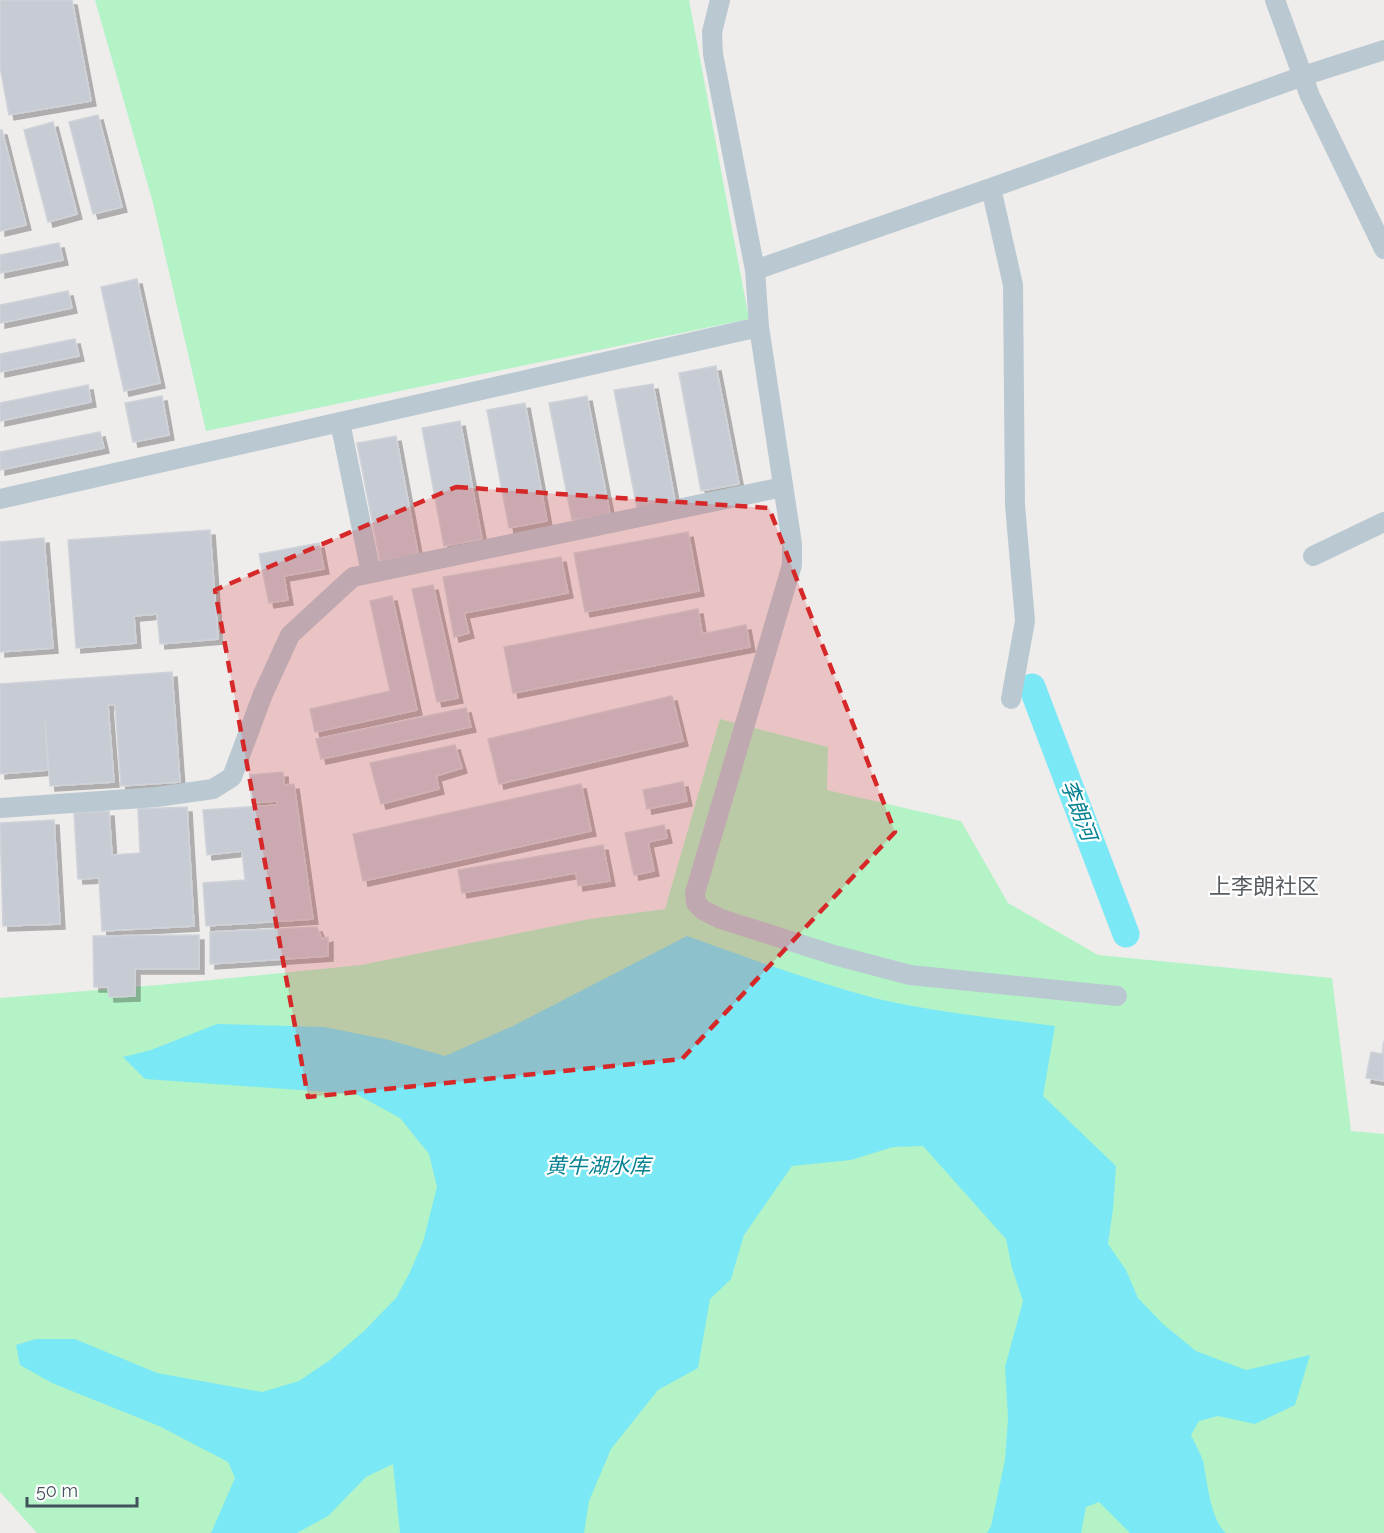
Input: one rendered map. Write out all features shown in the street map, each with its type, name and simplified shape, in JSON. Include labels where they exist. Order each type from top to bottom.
[{"type":"street","points":[[720,0],[712,32],[713,54],[755,270],[759,327],[792,544],[792,565],[695,893],[696,903],[703,910],[721,919],[834,955],[910,975],[1117,996]]},
{"type":"street","points":[[712,32],[730,0]]},
{"type":"street","points":[[1275,0],[1310,96],[1384,249]]},
{"type":"street","points":[[755,270],[1303,76],[1384,50]]},
{"type":"street","points":[[991,188],[1013,285],[1015,505],[1025,621],[1011,699]]},
{"type":"street","points":[[0,499],[759,327]]},
{"type":"street","points":[[340,422],[371,573]]},
{"type":"street","points":[[0,808],[157,797],[213,789],[232,777],[263,694],[290,635],[353,577],[783,487]]},
{"type":"street","points":[[1313,556],[1384,522]]},
{"type":"highlighted area","points":[[456,487],[769,508],[895,832],[682,1059],[308,1097],[215,590]]},
{"type":"green space","points":[[95,0],[689,0],[749,319],[206,431],[153,203]]},
{"type":"green space","points":[[720,719],[828,747],[827,790],[961,821],[1008,903],[1098,955],[1332,978],[1351,1131],[1384,1134],[1384,1533],[37,1533],[0,1492],[0,998],[361,965],[589,919],[665,909]]},
{"type":"water","name":"黄牛湖水库","points":[[687,936],[803,977],[874,998],[941,1011],[1055,1026],[1043,1096],[1116,1166],[1108,1244],[1126,1270],[1138,1298],[1163,1324],[1196,1351],[1246,1370],[1310,1355],[1295,1405],[1255,1424],[1218,1416],[1199,1421],[1191,1435],[1203,1461],[1213,1510],[1226,1533],[1130,1533],[1099,1502],[1086,1507],[1081,1533],[987,1533],[991,1526],[1005,1460],[1008,1418],[1005,1367],[1023,1301],[1012,1268],[1006,1239],[923,1146],[893,1147],[851,1160],[792,1166],[744,1235],[731,1279],[710,1299],[698,1368],[658,1390],[611,1449],[589,1501],[584,1533],[400,1533],[393,1464],[366,1477],[328,1516],[297,1533],[211,1533],[235,1478],[228,1462],[159,1426],[52,1383],[20,1365],[16,1345],[36,1339],[75,1339],[157,1373],[262,1392],[299,1381],[330,1360],[363,1332],[396,1298],[423,1242],[437,1187],[429,1154],[400,1118],[356,1094],[145,1079],[123,1057],[151,1050],[217,1024],[324,1027],[389,1040],[445,1056],[513,1026]]},
{"type":"building","points":[[0,0],[72,0],[91,101],[9,115],[0,67]]},
{"type":"building","points":[[98,115],[122,207],[93,214],[69,122]]},
{"type":"building","points":[[53,122],[77,214],[48,222],[24,130]]},
{"type":"building","points":[[0,130],[2,130],[26,225],[0,231]]},
{"type":"building","points":[[59,243],[63,260],[0,273],[0,255]]},
{"type":"building","points":[[137,279],[160,383],[124,391],[101,287]]},
{"type":"building","points":[[68,291],[72,308],[0,323],[0,305]]},
{"type":"building","points":[[75,339],[79,356],[0,372],[0,354]]},
{"type":"building","points":[[716,366],[739,484],[701,491],[679,373]]},
{"type":"building","points":[[653,384],[675,501],[637,508],[614,390]]},
{"type":"building","points":[[88,385],[91,402],[0,421],[0,403]]},
{"type":"building","points":[[162,396],[169,435],[133,442],[125,403]]},
{"type":"building","points":[[587,396],[610,514],[572,520],[549,403]]},
{"type":"building","points":[[525,403],[547,521],[509,528],[487,410]]},
{"type":"building","points":[[460,421],[482,539],[444,546],[422,428]]},
{"type":"building","points":[[100,432],[104,448],[0,470],[0,452]]},
{"type":"building","points":[[396,436],[418,554],[380,561],[357,443]]},
{"type":"building","points":[[210,530],[218,639],[160,644],[157,614],[134,616],[136,643],[76,648],[68,540]]},
{"type":"building","points":[[688,532],[699,591],[585,612],[574,553]]},
{"type":"building","points":[[44,538],[53,648],[0,652],[0,542]]},
{"type":"building","points":[[319,543],[324,569],[284,576],[288,600],[269,603],[259,554]]},
{"type":"building","points":[[561,557],[568,593],[464,613],[469,633],[454,637],[443,577]]},
{"type":"building","points":[[433,585],[458,698],[437,702],[412,589]]},
{"type":"building","points":[[392,596],[417,710],[315,732],[310,709],[390,691],[370,601]]},
{"type":"building","points":[[698,609],[702,634],[746,625],[750,647],[513,693],[504,647]]},
{"type":"building","points":[[172,672],[180,782],[121,786],[115,705],[108,705],[114,782],[50,786],[45,720],[48,770],[0,774],[0,684]]},
{"type":"building","points":[[672,696],[683,741],[499,784],[488,739]]},
{"type":"building","points":[[466,708],[471,727],[321,759],[316,739]]},
{"type":"building","points":[[455,745],[462,768],[436,776],[439,789],[381,804],[370,763]]},
{"type":"building","points":[[283,772],[284,785],[294,784],[313,919],[206,926],[203,883],[245,880],[242,851],[207,855],[203,810],[277,805],[277,801],[252,803],[250,775]]},
{"type":"building","points":[[683,782],[687,801],[647,809],[643,790]]},
{"type":"building","points":[[581,784],[591,831],[363,881],[353,834]]},
{"type":"building","points":[[187,807],[194,926],[102,931],[99,878],[78,879],[74,813],[109,811],[112,855],[140,853],[138,809]]},
{"type":"building","points":[[54,820],[60,924],[3,926],[0,823]]},
{"type":"building","points":[[664,825],[667,838],[648,842],[654,871],[634,875],[625,833]]},
{"type":"building","points":[[603,845],[610,881],[578,886],[576,873],[462,893],[458,870]]},
{"type":"building","points":[[317,927],[322,939],[328,937],[328,956],[210,964],[210,932]]},
{"type":"building","points":[[199,935],[199,969],[135,969],[135,996],[109,997],[108,987],[94,987],[93,936]]},
{"type":"building","points":[[1384,1041],[1384,1081],[1366,1078],[1371,1052],[1382,1054]]},
{"type":"waterway","name":"李朗河","points":[[1032,687],[1126,934]]},
{"type":"district","name":"上李朗社区","points":[[1264,886]]}]
